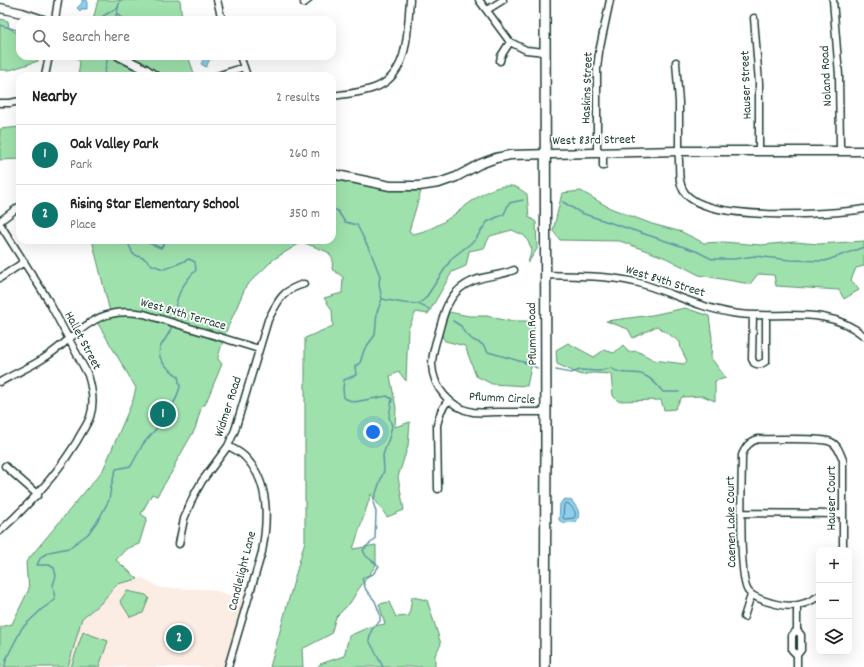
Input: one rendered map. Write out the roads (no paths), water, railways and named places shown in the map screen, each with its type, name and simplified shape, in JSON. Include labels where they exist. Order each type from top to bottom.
[{"type":"main road","name":"Pflumm Road","points":[[545,0],[545,667]]},
{"type":"street","points":[[56,16],[58,0]]},
{"type":"street","points":[[217,0],[221,16]]},
{"type":"street","points":[[336,95],[375,88],[390,79],[400,65],[404,55],[410,0]]},
{"type":"street","points":[[479,0],[488,10],[510,42],[526,50],[545,52]]},
{"type":"street","points":[[488,10],[503,0]]},
{"type":"street","name":"Haskins Street","points":[[603,166],[600,153],[597,69],[610,0]]},
{"type":"street","name":"Noland Road","points":[[833,0],[839,75],[840,147],[838,151]]},
{"type":"street","points":[[0,8],[31,16]]},
{"type":"street","name":"Hauser Street","points":[[754,18],[759,83],[758,151]]},
{"type":"street","points":[[500,61],[501,56],[510,42]]},
{"type":"street","points":[[46,72],[48,60]]},
{"type":"street","points":[[127,60],[149,72]]},
{"type":"street","points":[[241,60],[246,72]]},
{"type":"street","points":[[676,62],[679,102],[678,151],[681,184],[683,191],[689,198],[699,204],[738,211],[777,214],[813,214],[864,209]]},
{"type":"street","points":[[229,72],[244,67]]},
{"type":"street","points":[[0,103],[16,102]]},
{"type":"street","name":"West 83rd Street","points":[[336,175],[390,186],[420,186],[456,178],[480,164],[510,155],[678,151],[864,151]]},
{"type":"street","name":"Hallet Street","points":[[0,531],[38,495],[66,459],[90,416],[92,387],[88,375],[48,300],[0,222],[16,209]]},
{"type":"street","points":[[0,278],[24,262]]},
{"type":"street","name":"Pflumm Circle","points":[[514,270],[505,274],[473,280],[457,291],[448,303],[434,348],[432,365],[436,383],[448,400],[456,406],[474,412],[546,412]]},
{"type":"street","name":"West 84th Street","points":[[545,275],[600,276],[619,279],[651,287],[716,310],[733,314],[753,316],[826,317],[847,324],[863,334]]},
{"type":"street","name":"Widmer Road","points":[[179,544],[184,519],[193,497],[202,480],[228,446],[242,410],[258,349],[268,320],[275,306],[285,292],[304,284]]},
{"type":"street","name":"West 84th Terrace","points":[[0,382],[41,360],[92,320],[117,312],[135,312],[258,349]]},
{"type":"street","points":[[753,316],[752,359],[757,365],[766,361],[766,316]]},
{"type":"street","points":[[438,489],[437,425],[441,411],[448,400]]},
{"type":"street","name":"Caenen Lake Court","points":[[751,594],[745,585],[743,569],[742,455],[745,448],[750,442],[758,440],[820,440],[831,442],[838,448]]},
{"type":"street","name":"Candlelight Lane","points":[[228,446],[243,454],[261,479],[265,495],[266,512],[266,533],[262,552],[228,667]]},
{"type":"street","name":"Hauser Court","points":[[838,448],[843,460],[843,547]]},
{"type":"street","points":[[6,466],[38,495]]},
{"type":"street","points":[[742,513],[843,514]]},
{"type":"street","points":[[744,617],[751,594],[772,603],[797,606],[803,605],[816,598]]},
{"type":"street","points":[[797,606],[797,630],[801,635],[801,650],[797,655],[797,667]]},
{"type":"street","points":[[797,630],[792,635],[792,650],[797,655]]},
{"type":"water","points":[[82,0],[87,0],[87,9],[82,8],[80,11],[77,8],[82,3]]},
{"type":"water","points":[[203,60],[210,60],[206,67],[201,64]]},
{"type":"water","points":[[566,499],[572,501],[576,506],[579,516],[576,522],[563,523],[559,520],[560,504]]},
{"type":"waterway","points":[[116,16],[120,0]]},
{"type":"waterway","points":[[103,16],[118,7]]},
{"type":"waterway","points":[[0,25],[16,30]]},
{"type":"waterway","points":[[105,72],[107,60]]},
{"type":"waterway","points":[[382,299],[418,304],[425,299],[452,258],[475,240],[487,222],[504,214],[509,203],[523,200]]},
{"type":"waterway","points":[[563,202],[581,213],[696,251],[712,259],[734,259],[755,256],[790,260],[825,261],[864,247]]},
{"type":"waterway","points":[[336,210],[345,222],[357,225],[371,253],[380,276],[379,284],[382,299],[377,312],[375,335],[364,350],[360,363],[355,366],[356,375],[344,380],[343,389],[344,398],[354,402],[387,396],[392,399],[389,417],[392,426],[383,455],[384,470],[373,502],[376,512],[375,540],[363,550],[366,556],[379,566],[373,574],[362,578],[366,590],[375,601],[380,614],[380,621],[372,629],[369,640],[383,667]]},
{"type":"waterway","points":[[129,244],[133,254],[145,259],[152,265],[164,269],[189,259],[195,262],[196,270],[182,287],[173,320]]},
{"type":"waterway","points":[[151,244],[161,248],[164,244]]},
{"type":"waterway","points":[[418,304],[429,309]]},
{"type":"waterway","points":[[453,321],[461,326],[464,332],[473,340],[482,344],[488,352],[530,364],[537,368]]},
{"type":"waterway","points":[[5,667],[6,659],[22,628],[42,609],[55,600],[53,585],[56,576],[54,568],[49,565],[37,565],[41,557],[49,552],[69,548],[88,534],[100,517],[109,500],[116,469],[131,466],[143,444],[161,423],[176,399],[180,387],[178,376],[164,365],[159,353],[161,345],[170,332],[172,325]]},
{"type":"waterway","points":[[556,370],[571,373],[580,370],[599,371],[611,368],[622,373],[637,373],[645,375],[663,392],[679,392]]},
{"type":"place","name":"Oak Valley Park","points":[[163,414]]},
{"type":"place","name":"Rising Star Elementary School","points":[[179,638]]}]
